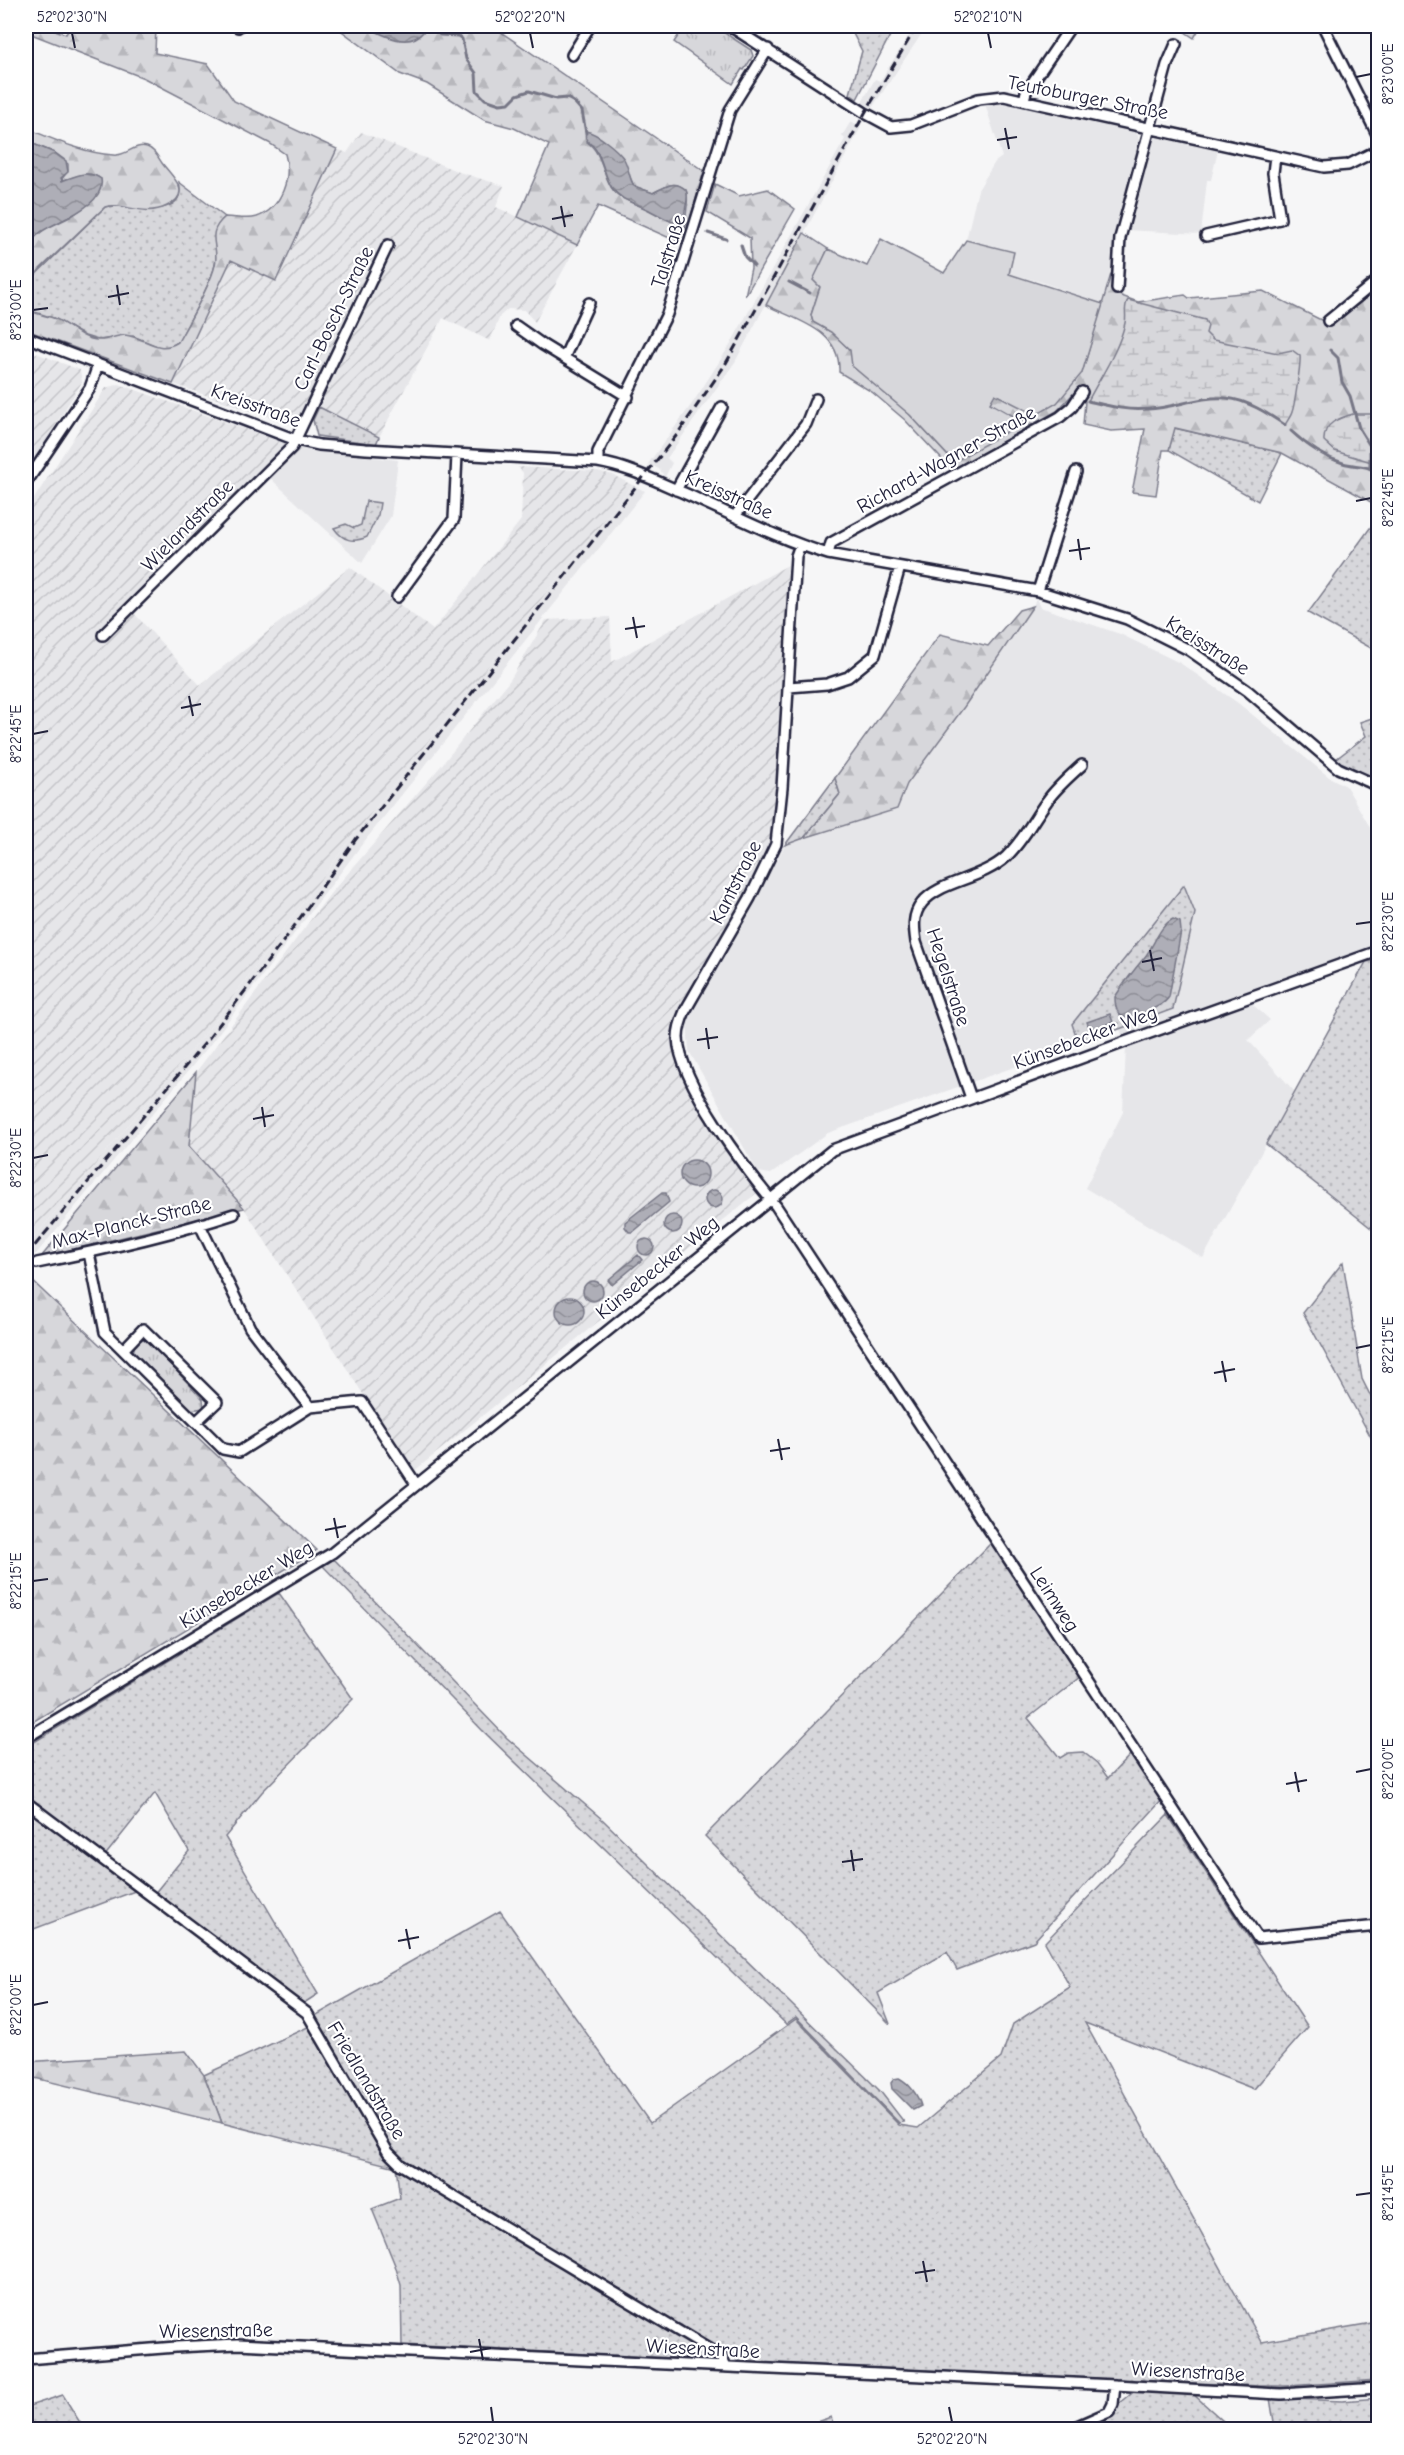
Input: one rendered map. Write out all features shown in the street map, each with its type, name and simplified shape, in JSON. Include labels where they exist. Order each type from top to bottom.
[{"type":"street","points":[[572,55],[590,26]]},
{"type":"street","name":"Teutoburger Straße","points":[[730,26],[882,124],[900,127],[911,125],[978,99],[1004,96],[1324,167],[1348,165],[1378,150]]},
{"type":"street","points":[[1024,100],[1026,92],[1071,26]]},
{"type":"street","points":[[1323,26],[1378,136]]},
{"type":"street","points":[[1117,289],[1120,238],[1167,65],[1176,44]]},
{"type":"street","name":"Talstraße","points":[[597,462],[598,452],[628,397],[667,314],[730,110],[768,49]]},
{"type":"street","points":[[1206,236],[1280,219],[1272,173],[1275,156]]},
{"type":"street","name":"Carl-Bosch-Straße","points":[[296,440],[388,245]]},
{"type":"street","points":[[1328,321],[1378,280]]},
{"type":"street","points":[[564,358],[589,303]]},
{"type":"street","points":[[516,326],[628,397]]},
{"type":"street","name":"Kreisstraße","points":[[26,337],[296,440],[319,445],[366,449],[597,462],[636,472],[800,545],[828,554],[1038,591],[1127,619],[1189,650],[1248,691],[1338,768],[1378,786]]},
{"type":"street","points":[[26,483],[90,388],[98,365]]},
{"type":"street","name":"Richard-Wagner-Straße","points":[[828,554],[831,543],[1060,417],[1072,407],[1082,392]]},
{"type":"street","points":[[735,516],[806,424],[816,399]]},
{"type":"street","points":[[676,490],[722,407]]},
{"type":"street","name":"Wielandstraße","points":[[103,635],[292,447],[296,440]]},
{"type":"street","points":[[397,597],[454,519],[458,455]]},
{"type":"street","points":[[1038,591],[1076,472]]},
{"type":"street","name":"Kantstraße","points":[[770,1199],[721,1132],[692,1081],[678,1040],[679,1028],[685,1011],[750,898],[773,853],[782,788],[796,556],[800,545]]},
{"type":"street","points":[[789,687],[827,684],[848,677],[875,655],[900,567]]},
{"type":"street","name":"Hegelstraße","points":[[971,1098],[916,942],[913,926],[916,915],[921,904],[937,890],[984,873],[1006,857],[1022,839],[1048,799],[1082,765]]},
{"type":"street","name":"Künsebecker Weg","points":[[26,1738],[332,1553],[832,1150],[1378,951]]},
{"type":"street","name":"Leimweg","points":[[770,1199],[1258,1938],[1378,1926]]},
{"type":"street","name":"Max-Planck-Straße","points":[[37,1263],[89,1253],[234,1214]]},
{"type":"street","points":[[200,1225],[250,1328],[310,1407]]},
{"type":"street","points":[[89,1253],[105,1332],[223,1449],[239,1452],[310,1407],[362,1402],[416,1484]]},
{"type":"street","points":[[123,1350],[143,1329],[152,1337],[217,1402],[196,1422]]},
{"type":"street","name":"Friedlandstraße","points":[[26,1802],[307,2013],[388,2152],[401,2165],[722,2357],[726,2367]]},
{"type":"street","name":"Wiesenstraße","points":[[26,2359],[238,2344],[1281,2394],[1378,2388]]},
{"type":"street","points":[[1068,2430],[1109,2412],[1113,2404],[1115,2385]]},
{"type":"shaded area","points":[[915,26],[927,26],[872,108],[862,102],[875,79],[880,81]]},
{"type":"shaded area","points":[[995,103],[1033,108],[1134,131],[1138,135],[1140,146],[1114,240],[1112,274],[1110,274],[1103,304],[1041,282],[1009,274],[1014,252],[966,240],[978,190],[995,162],[1002,157],[985,104]]},
{"type":"shaded area","points":[[851,121],[861,127],[735,362],[667,458],[672,463],[665,477],[659,469],[648,464],[694,401],[730,345],[845,139],[842,136]]},
{"type":"shaded area","points":[[361,132],[459,172],[504,186],[496,207],[577,245],[535,322],[524,310],[508,309],[500,316],[490,341],[443,318],[379,437],[307,401],[298,420],[290,424],[173,384],[231,260],[277,281],[337,149],[347,153]]},
{"type":"shaded area","points":[[1159,137],[1218,150],[1211,180],[1207,180],[1201,234],[1125,230],[1150,142]]},
{"type":"shaded area","points":[[26,349],[80,370],[82,382],[26,473]]},
{"type":"shaded area","points":[[119,384],[301,449],[132,611],[200,685],[350,567],[433,630],[521,520],[523,473],[518,467],[598,471],[613,475],[632,485],[353,836],[202,1038],[26,1247],[26,511],[106,388]]},
{"type":"shaded area","points":[[301,449],[398,460],[391,516],[362,563],[270,478]]},
{"type":"shaded area","points":[[632,485],[645,491],[363,843],[208,1047],[26,1266],[26,1247],[202,1038],[353,836]]},
{"type":"shaded area","points":[[788,565],[779,763],[772,842],[746,896],[679,1012],[672,1044],[689,1084],[758,1192],[413,1472],[244,1208],[189,1146],[196,1072],[330,894],[440,767],[510,680],[546,620],[610,617],[612,662]]},
{"type":"shaded area","points":[[1036,598],[1040,607],[1120,634],[1180,663],[1238,703],[1329,777],[1346,786],[1378,841],[1378,960],[1366,962],[1251,1003],[1270,1020],[1248,1040],[1295,1092],[1203,1258],[1085,1188],[1123,1112],[1126,1047],[1120,1029],[1173,1009],[1184,885],[1072,1024],[1079,1044],[828,1133],[771,1174],[758,1172],[689,1051],[687,1021],[785,845],[897,809],[907,784],[964,707],[1033,606]]},
{"type":"green space","points":[[26,26],[44,26],[66,34],[71,26],[156,26],[155,53],[208,64],[234,101],[337,149],[276,281],[231,260],[173,384],[26,330],[26,309],[56,319],[92,339],[105,340],[125,335],[164,347],[178,342],[213,273],[216,258],[215,229],[225,217],[253,218],[266,213],[273,207],[286,182],[285,154],[269,143],[144,78],[26,32]]},
{"type":"green space","points":[[335,26],[492,26],[704,171],[683,244],[598,206],[577,245],[518,217],[549,145],[514,128],[484,120],[427,84],[400,74]],"holes":[[[593,134],[619,154],[634,186],[653,193],[673,185],[686,190],[685,227],[628,201],[615,192],[599,157],[587,142]]]},
{"type":"green space","points":[[685,26],[714,26],[751,50],[753,56],[733,84],[674,42]]},
{"type":"green space","points":[[849,26],[895,26],[857,99],[850,94],[862,51]]},
{"type":"green space","points":[[1176,26],[1201,26],[1194,38]]},
{"type":"green space","points":[[26,128],[68,145],[102,154],[118,155],[142,146],[149,148],[175,179],[180,190],[179,196],[167,206],[158,209],[105,207],[40,269],[26,287],[26,246],[43,230],[85,207],[101,179],[86,174],[61,180],[68,171],[68,164],[55,153],[26,141]]},
{"type":"green space","points":[[179,182],[225,217],[216,229],[216,258],[213,273],[178,342],[170,347],[162,348],[133,336],[98,340],[85,336],[53,318],[26,309],[28,282],[105,207],[164,207],[174,203],[179,195]]},
{"type":"green space","points":[[715,184],[739,196],[768,189],[795,209],[745,296],[751,268],[750,238],[707,212]]},
{"type":"green space","points":[[804,233],[828,249],[814,280],[820,287],[811,315],[813,322],[831,332],[850,350],[950,458],[1023,422],[990,403],[995,393],[1082,373],[1111,274],[1113,293],[1138,302],[1185,295],[1189,298],[1263,291],[1329,324],[1378,286],[1378,506],[1282,453],[1175,428],[1169,450],[1163,450],[1156,495],[1132,492],[1145,429],[1111,431],[1083,425],[1085,401],[1072,395],[1057,411],[952,470],[905,420],[872,392],[839,372],[838,358],[833,346],[825,337],[804,322],[766,305]]},
{"type":"green space","points":[[881,239],[944,273],[966,240],[1014,252],[1009,274],[1103,304],[1082,373],[1057,403],[1036,415],[995,394],[990,403],[1024,422],[959,459],[950,458],[910,415],[852,366],[850,350],[831,332],[813,322],[811,315],[820,287],[813,280],[828,249],[867,266]]},
{"type":"green space","points":[[1128,300],[1205,320],[1208,326],[1206,333],[1213,340],[1278,353],[1292,350],[1300,356],[1293,408],[1285,425],[1249,404],[1226,398],[1140,409],[1118,408],[1088,401],[1119,343]]},
{"type":"green space","points":[[319,407],[379,437],[376,444],[317,436],[313,420]]},
{"type":"green space","points":[[1353,414],[1378,414],[1378,464],[1335,451],[1324,441],[1326,430],[1333,422]]},
{"type":"green space","points":[[1174,428],[1282,453],[1258,501],[1169,450]]},
{"type":"green space","points":[[366,501],[380,503],[378,515],[367,537],[357,540],[345,538],[334,528],[346,524],[354,528],[361,525]]},
{"type":"green space","points":[[1378,517],[1378,652],[1308,613]]},
{"type":"green space","points":[[1033,606],[964,707],[907,784],[897,809],[804,838],[840,794],[835,778],[940,634],[988,646],[1019,610]]},
{"type":"green space","points":[[1378,716],[1378,780],[1345,766],[1336,759],[1366,736],[1360,722]]},
{"type":"green space","points":[[835,778],[840,794],[804,838],[785,845]]},
{"type":"green space","points":[[1184,885],[1195,913],[1173,1009],[1079,1044],[1072,1024]]},
{"type":"green space","points":[[1378,960],[1378,1220],[1371,1228],[1266,1144],[1366,962]]},
{"type":"green space","points":[[196,1072],[189,1146],[244,1208],[41,1257]]},
{"type":"green space","points":[[1343,1262],[1362,1379],[1378,1411],[1378,1450],[1303,1313]]},
{"type":"green space","points":[[26,1275],[317,1550],[26,1726]]},
{"type":"green space","points":[[143,1339],[148,1341],[203,1399],[204,1408],[190,1410],[133,1354],[135,1343]]},
{"type":"green space","points":[[992,1542],[1081,1676],[1028,1718],[1060,1758],[1068,1753],[1083,1752],[1097,1763],[1108,1778],[1132,1753],[1163,1799],[1034,1941],[957,1970],[947,1952],[878,1993],[890,2024],[705,1836]]},
{"type":"green space","points":[[334,1559],[507,1738],[603,1820],[880,2091],[904,2122],[899,2123],[796,2017],[786,2024],[482,1730],[323,1566]]},
{"type":"green space","points":[[279,1593],[353,1699],[262,1792],[225,1837],[318,1994],[304,2003],[268,1982],[154,1894],[189,1851],[155,1793],[104,1857],[26,1797],[26,1747]]},
{"type":"green space","points":[[26,1808],[135,1891],[26,1932]]},
{"type":"green space","points":[[1168,1815],[1308,2027],[1254,2089],[1085,2023],[1262,2342],[1378,2322],[1378,2380],[1261,2386],[741,2362],[412,2167],[395,2154],[313,2017],[500,1911],[650,2123],[796,2019],[899,2125],[918,2128],[1001,2058],[1013,2024],[1070,1987],[1045,1942]]},
{"type":"green space","points":[[310,2026],[384,2155],[396,2167],[222,2123],[204,2075]]},
{"type":"green space","points":[[186,2051],[204,2075],[222,2123],[26,2076],[26,2062]]},
{"type":"green space","points":[[396,2167],[713,2356],[712,2360],[402,2345],[401,2285],[372,2209],[400,2198]]},
{"type":"green space","points":[[1136,2390],[1193,2394],[1232,2429],[1086,2430],[1115,2415],[1119,2404]]},
{"type":"green space","points":[[63,2395],[84,2429],[26,2429],[26,2407]]},
{"type":"green space","points":[[1270,2398],[1342,2401],[1378,2398],[1378,2429],[1275,2429]]},
{"type":"green space","points":[[831,2417],[835,2429],[796,2429]]},
{"type":"water","points":[[367,26],[422,26],[424,31],[418,36],[404,40],[388,37]]},
{"type":"water","points":[[586,131],[601,138],[621,155],[626,162],[634,186],[653,193],[673,185],[686,190],[685,218],[687,222],[685,227],[620,196],[612,188],[598,154],[587,140]]},
{"type":"water","points":[[26,141],[55,153],[66,161],[68,172],[61,178],[62,181],[91,174],[101,179],[101,188],[90,204],[41,232],[26,246]]},
{"type":"water","points":[[1173,919],[1180,922],[1181,931],[1169,997],[1161,1005],[1144,1013],[1123,1017],[1117,1011],[1115,997],[1148,953],[1160,931]]},
{"type":"water","points":[[1110,1014],[1113,1022],[1090,1030],[1087,1022]]},
{"type":"water","points":[[694,1160],[704,1164],[708,1174],[704,1184],[694,1188],[684,1184],[680,1174],[684,1164]]},
{"type":"water","points":[[714,1190],[720,1193],[723,1199],[720,1205],[714,1208],[708,1205],[705,1199],[708,1193]]},
{"type":"water","points":[[662,1193],[666,1193],[669,1202],[633,1232],[629,1232],[625,1227],[625,1222]]},
{"type":"water","points":[[673,1215],[679,1218],[682,1224],[679,1230],[673,1233],[667,1230],[664,1224],[667,1218]]},
{"type":"water","points":[[646,1239],[654,1247],[646,1255],[638,1247]]},
{"type":"water","points":[[638,1255],[642,1260],[612,1285],[608,1280]]},
{"type":"water","points":[[593,1281],[600,1284],[603,1291],[600,1298],[593,1301],[586,1298],[583,1291],[586,1284]]},
{"type":"water","points":[[570,1297],[580,1301],[584,1311],[580,1321],[570,1325],[560,1321],[556,1311],[560,1301]]},
{"type":"water","points":[[899,2078],[913,2090],[921,2106],[913,2110],[892,2089],[891,2083],[894,2079]]},
{"type":"waterway","points":[[432,26],[440,35],[458,36],[462,39],[466,59],[476,73],[477,91],[485,99],[500,104],[509,103],[517,95],[529,91],[556,99],[567,98],[582,111],[586,133]]},
{"type":"waterway","points":[[708,233],[726,239]]},
{"type":"waterway","points":[[741,245],[745,257],[754,266]]},
{"type":"waterway","points":[[789,282],[810,293]]},
{"type":"waterway","points":[[1330,350],[1338,358],[1342,382],[1350,396],[1359,428],[1370,446],[1370,468]]},
{"type":"waterway","points":[[1088,401],[1118,408],[1140,409],[1226,398],[1249,404],[1285,425]]},
{"type":"waterway","points":[[1291,431],[1309,446],[1329,457],[1343,463],[1366,467],[1378,474]]},
{"type":"railway","points":[[26,1256],[205,1043],[285,939],[356,839],[676,436],[725,365],[865,113],[917,26]]}]
